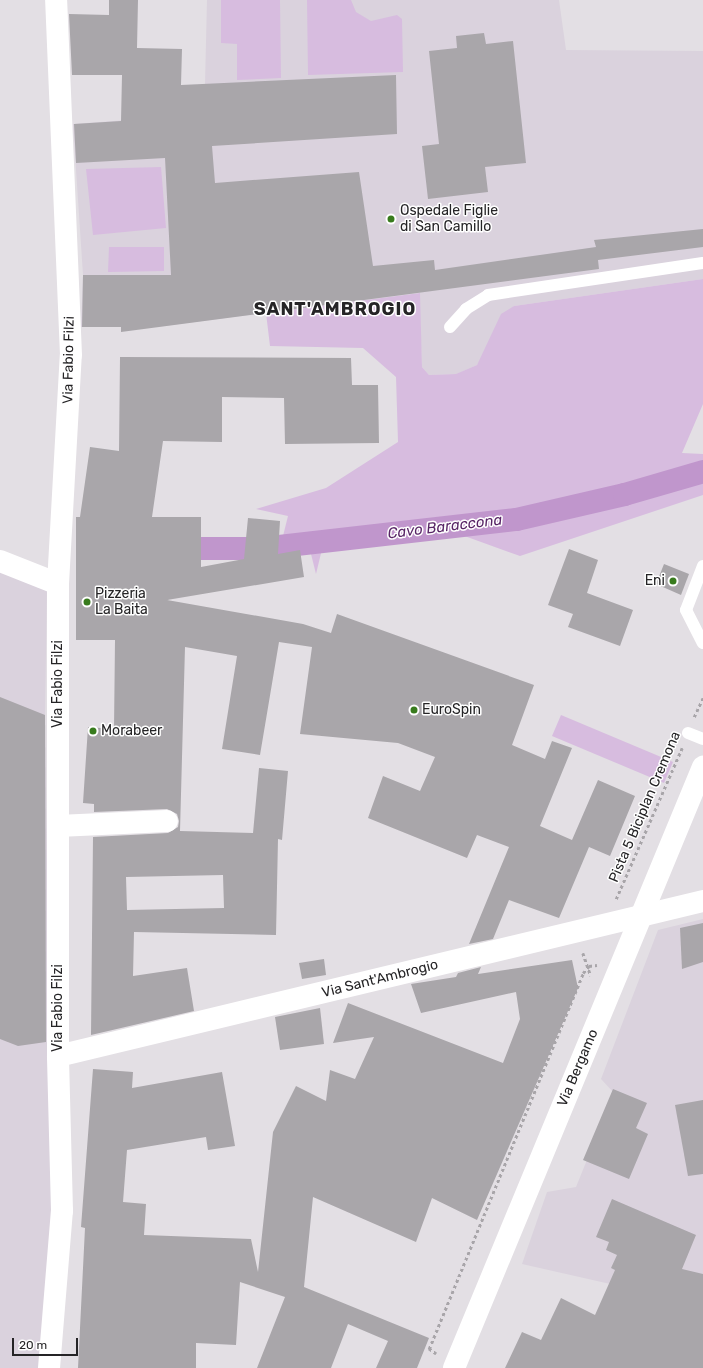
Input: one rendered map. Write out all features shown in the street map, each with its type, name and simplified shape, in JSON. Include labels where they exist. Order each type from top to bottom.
[{"type":"street","name":"Via Fabio Filzi","points":[[49,1368],[62,1211],[58,1056],[58,584],[71,354],[56,0]]},
{"type":"street","points":[[0,561],[58,584]]},
{"type":"street","name":"Via Bergamo","points":[[448,1363],[618,972],[703,767]]},
{"type":"street","points":[[58,826],[167,821]]},
{"type":"street","name":"Via Sant'Ambrogio","points":[[58,1056],[703,901]]},
{"type":"lane","points":[[450,327],[466,309],[488,295],[703,263]]},
{"type":"lane","points":[[703,566],[686,610],[703,643]]},
{"type":"lane","points":[[688,733],[703,739]]},
{"type":"path","name":"Pista 5 Biciplan Cremona","points":[[612,904],[637,859],[703,698]]},
{"type":"path","points":[[578,950],[589,966],[591,981]]},
{"type":"path","points":[[448,1363],[429,1349],[583,973],[589,966],[600,964],[618,972]]},
{"type":"shaded area","name":"Ospedale Figlie di San Camillo","points":[[207,0],[559,0],[566,50],[703,51],[703,279],[514,306],[477,365],[457,374],[429,375],[422,367],[419,293],[156,327],[81,327],[83,275],[73,124],[195,115],[205,84]]},
{"type":"shaded area","points":[[221,0],[280,0],[281,78],[237,80],[237,44],[221,43]]},
{"type":"shaded area","points":[[307,0],[351,0],[356,12],[371,21],[397,15],[402,19],[403,72],[308,75]]},
{"type":"shaded area","points":[[161,167],[166,228],[93,235],[86,169]]},
{"type":"shaded area","points":[[109,247],[164,247],[164,271],[108,272]]},
{"type":"shaded area","points":[[703,279],[703,404],[682,453],[703,454],[703,495],[520,556],[459,534],[323,545],[316,574],[306,534],[283,536],[288,516],[256,509],[326,488],[398,442],[396,377],[363,348],[270,346],[266,313],[420,293],[422,367],[429,375],[456,374],[477,365],[501,314],[514,306]]},
{"type":"shaded area","points":[[0,571],[47,589],[45,715],[52,1224],[41,1368],[0,1368]]},
{"type":"shaded area","points":[[561,715],[673,762],[664,783],[552,736]]},
{"type":"shaded area","points":[[703,919],[703,1305],[522,1264],[547,1192],[576,1187],[614,1093],[601,1079],[658,930]]},
{"type":"building","points":[[109,0],[138,0],[137,48],[182,49],[181,85],[396,75],[397,134],[212,146],[215,183],[359,172],[373,266],[434,260],[435,270],[596,247],[594,240],[703,229],[703,247],[598,260],[599,269],[121,332],[121,327],[82,327],[83,275],[171,275],[165,158],[76,163],[74,124],[121,121],[122,75],[72,75],[69,14],[109,15]]},
{"type":"building","points":[[484,33],[486,44],[513,41],[526,163],[485,167],[488,192],[428,199],[422,146],[439,144],[429,51],[457,48],[456,36]]},
{"type":"building","points":[[120,357],[351,358],[352,385],[378,385],[379,443],[285,444],[284,398],[222,397],[222,442],[163,441],[152,517],[201,517],[201,567],[244,559],[248,518],[280,521],[278,554],[300,550],[304,577],[167,600],[303,624],[331,633],[337,614],[534,685],[512,745],[545,759],[552,741],[572,748],[540,826],[572,840],[598,780],[635,796],[610,856],[589,847],[559,918],[509,900],[493,939],[469,944],[509,847],[477,835],[467,858],[368,818],[383,776],[420,791],[435,757],[398,743],[300,734],[312,647],[279,642],[260,755],[222,749],[237,656],[185,647],[180,831],[253,833],[259,768],[288,771],[282,840],[278,839],[276,935],[134,932],[133,976],[187,968],[194,1011],[91,1035],[93,837],[168,833],[178,827],[179,821],[177,814],[167,809],[94,812],[94,804],[83,803],[88,727],[114,729],[115,640],[76,640],[76,517],[80,517],[90,447],[119,451]],"holes":[[[223,875],[224,908],[127,910],[126,877]]]},
{"type":"building","points":[[569,549],[598,560],[587,593],[633,610],[620,646],[568,627],[573,614],[548,605]]},
{"type":"building","points":[[664,564],[689,574],[681,595],[656,584]]},
{"type":"building","points":[[0,697],[45,715],[46,1042],[18,1046],[0,1039]]},
{"type":"building","points":[[703,923],[703,962],[682,969],[680,928]]},
{"type":"building","points":[[324,959],[326,975],[302,979],[299,963]]},
{"type":"building","points":[[572,960],[578,988],[477,1220],[432,1198],[416,1242],[313,1197],[304,1287],[429,1338],[417,1368],[376,1368],[388,1341],[348,1324],[331,1368],[257,1368],[285,1297],[240,1282],[236,1345],[196,1343],[196,1368],[78,1368],[85,1228],[81,1227],[93,1069],[133,1072],[132,1088],[222,1072],[235,1146],[208,1150],[206,1137],[127,1150],[123,1202],[146,1204],[144,1235],[251,1239],[258,1272],[273,1132],[296,1086],[326,1101],[330,1070],[355,1079],[374,1037],[333,1043],[348,1003],[503,1063],[520,1019],[516,992],[421,1013],[411,984],[456,977],[458,973],[481,967],[478,974]]},
{"type":"building","points":[[320,1008],[324,1044],[280,1050],[275,1017]]},
{"type":"building","points":[[613,1089],[647,1103],[636,1128],[648,1134],[629,1179],[583,1160]]},
{"type":"building","points":[[703,1100],[703,1174],[688,1176],[675,1105]]},
{"type":"building","points":[[612,1199],[696,1235],[682,1269],[703,1274],[703,1368],[505,1368],[522,1332],[541,1340],[561,1298],[595,1315],[615,1270],[611,1268],[617,1255],[606,1250],[609,1242],[596,1237]]},
{"type":"waterway","name":"Cavo Baraccona","points":[[182,548],[261,548],[516,519],[624,494],[703,471]]},
{"type":"place","name":"Ospedale Figlie di San Camillo","points":[[391,219]]},
{"type":"place","name":"Eni","points":[[673,581]]},
{"type":"place","name":"Pizzeria La Baita","points":[[87,602]]},
{"type":"place","name":"EuroSpin","points":[[414,710]]},
{"type":"place","name":"Morabeer","points":[[93,731]]},
{"type":"district","name":"SANT'AMBROGIO","points":[[335,309]]}]
